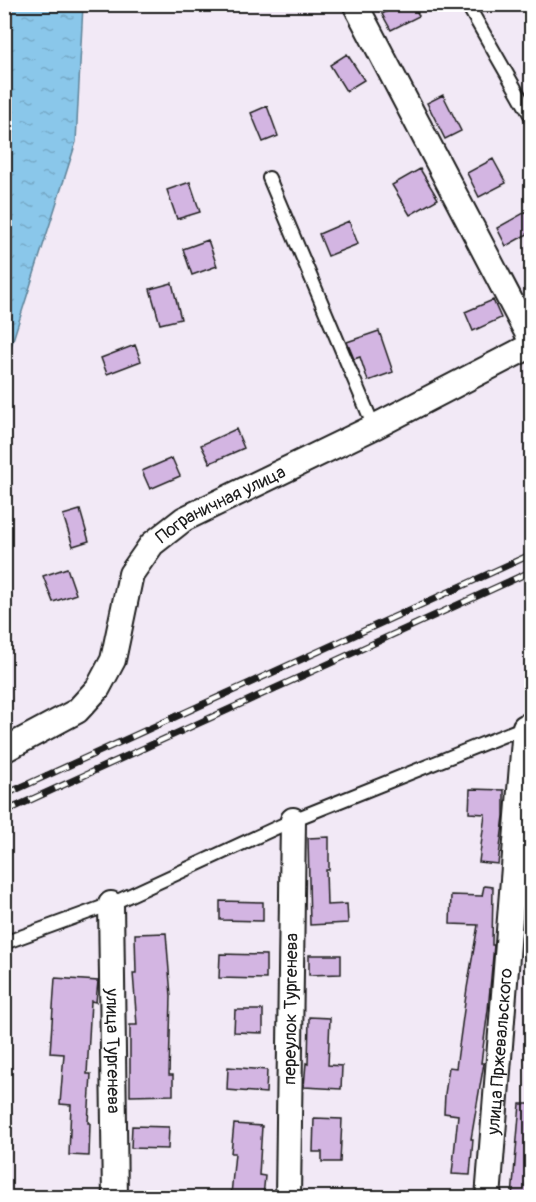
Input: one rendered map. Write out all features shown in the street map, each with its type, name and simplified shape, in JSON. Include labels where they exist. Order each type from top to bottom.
[{"type":"street","name":"Пограничная улица","points":[[4,750],[77,711],[98,688],[113,660],[131,574],[152,544],[184,519],[374,427],[531,343],[355,4]]},
{"type":"street","name":"улица Пржевальского","points":[[488,1197],[528,725]]},
{"type":"street","name":"переулок Тургенева","points":[[288,1197],[293,820]]},
{"type":"street","name":"улица Тургенева","points":[[111,904],[115,1197]]},
{"type":"lane","points":[[467,4],[531,118]]},
{"type":"lane","points":[[269,178],[374,427]]},
{"type":"lane","points":[[4,942],[111,904],[293,820],[528,725]]},
{"type":"water","points":[[5,4],[83,5],[76,142],[5,365]]},
{"type":"building","points":[[401,4],[413,4],[419,16],[391,30],[382,14]]},
{"type":"building","points":[[347,54],[364,80],[346,91],[330,65]]},
{"type":"building","points":[[443,95],[461,131],[445,139],[427,103]]},
{"type":"building","points":[[267,106],[278,136],[263,142],[251,113]]},
{"type":"building","points":[[493,159],[506,183],[479,197],[467,173]]},
{"type":"building","points":[[420,169],[438,199],[410,215],[392,185]]},
{"type":"building","points":[[190,182],[200,212],[177,219],[167,190]]},
{"type":"building","points":[[531,209],[531,232],[506,246],[497,228]]},
{"type":"building","points":[[349,221],[358,244],[328,256],[319,234]]},
{"type":"building","points":[[208,240],[217,266],[192,275],[183,249]]},
{"type":"building","points":[[172,283],[181,319],[160,324],[150,289]]},
{"type":"building","points":[[493,300],[501,318],[473,331],[465,312]]},
{"type":"building","points":[[379,331],[393,372],[368,381],[360,357],[354,359],[347,342]]},
{"type":"building","points":[[135,345],[141,361],[107,374],[101,358]]},
{"type":"building","points":[[236,429],[244,448],[210,463],[201,445]]},
{"type":"building","points":[[172,458],[180,476],[150,489],[142,471]]},
{"type":"building","points":[[80,510],[89,541],[73,546],[63,515]]},
{"type":"building","points":[[67,568],[76,594],[53,602],[43,576]]},
{"type":"building","points":[[470,789],[504,790],[504,816],[498,864],[479,862],[485,814],[469,813]]},
{"type":"building","points":[[329,837],[329,870],[326,870],[327,905],[347,904],[348,923],[310,925],[308,838]]},
{"type":"building","points":[[484,886],[493,887],[492,945],[494,945],[481,1063],[484,1063],[471,1139],[473,1139],[470,1175],[452,1174],[458,1115],[444,1113],[445,1094],[449,1067],[456,1068],[478,925],[450,924],[451,895],[482,896]]},
{"type":"building","points":[[220,901],[263,902],[263,921],[220,920]]},
{"type":"building","points":[[166,933],[171,996],[169,1075],[173,1075],[173,1095],[130,1096],[130,1025],[137,1025],[133,973],[136,973],[135,934]]},
{"type":"building","points":[[220,954],[266,955],[266,979],[219,978]]},
{"type":"building","points":[[309,955],[341,955],[341,974],[309,975]]},
{"type":"building","points":[[55,978],[98,981],[96,1002],[91,1001],[87,1074],[91,1074],[88,1123],[90,1123],[89,1156],[69,1155],[71,1105],[60,1104],[64,1054],[50,1053]]},
{"type":"building","points":[[235,1010],[263,1010],[263,1033],[234,1032]]},
{"type":"building","points":[[309,1017],[330,1018],[328,1065],[342,1066],[341,1089],[304,1087],[306,1063],[308,1064]]},
{"type":"building","points":[[228,1067],[267,1070],[266,1093],[227,1090]]},
{"type":"building","points":[[520,1104],[531,1104],[531,1197],[512,1197]]},
{"type":"building","points":[[314,1118],[342,1119],[340,1162],[322,1162],[322,1152],[313,1152]]},
{"type":"building","points":[[234,1124],[262,1126],[259,1175],[265,1176],[263,1197],[231,1195],[235,1153],[231,1153]]},
{"type":"building","points":[[132,1126],[169,1127],[168,1149],[131,1148]]},
{"type":"railway","points":[[4,795],[532,554]]},
{"type":"railway","points":[[4,812],[532,571]]}]
